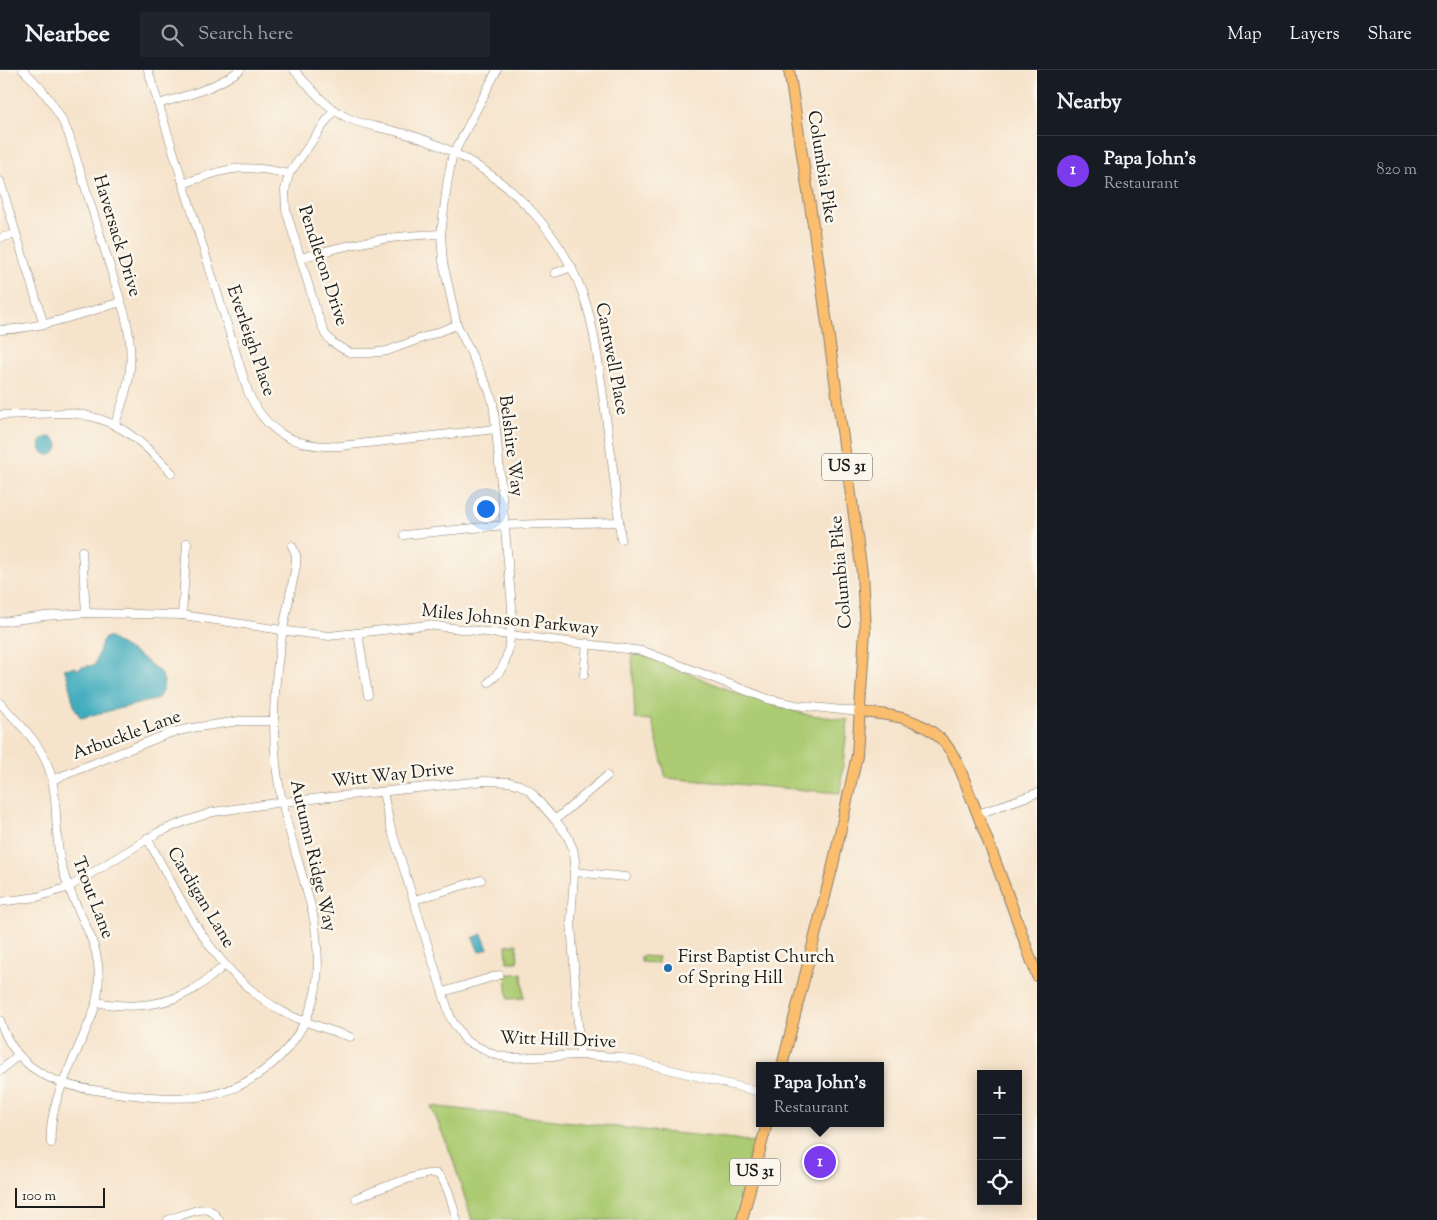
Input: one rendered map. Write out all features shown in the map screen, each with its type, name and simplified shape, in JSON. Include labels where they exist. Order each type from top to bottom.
[{"type":"main road","name":"Columbia Pike","points":[[783,1062],[833,864],[857,755],[865,630],[862,573],[816,240],[790,70]]},
{"type":"main road","points":[[859,712],[890,714],[918,724],[940,738],[953,756],[978,814],[1037,976]]},
{"type":"main road","name":"US 31","points":[[742,1220],[766,1127]]},
{"type":"street","name":"Haversack Drive","points":[[23,70],[49,97],[62,118],[129,330],[131,357],[128,386],[115,424]]},
{"type":"street","name":"Everleigh Place","points":[[148,70],[248,392],[259,413],[278,432],[300,442],[319,447],[496,429]]},
{"type":"street","points":[[158,104],[210,88],[240,70]]},
{"type":"street","name":"Cantwell Place","points":[[294,70],[319,98],[346,118],[431,141],[497,180],[516,195],[554,236],[572,267],[589,311],[611,448],[621,539]]},
{"type":"street","name":"Belshire Way","points":[[489,682],[502,669],[510,635],[512,593],[496,429],[493,403],[489,390],[457,325],[443,262],[441,234],[447,186],[454,153],[497,70]]},
{"type":"street","name":"Pendleton Drive","points":[[334,110],[288,174],[285,190],[286,210],[325,334],[332,342],[351,353],[370,354],[387,351],[457,325]]},
{"type":"street","points":[[183,184],[222,170],[241,167],[265,168],[288,174]]},
{"type":"street","points":[[0,181],[44,325]]},
{"type":"street","points":[[0,238],[16,234]]},
{"type":"street","points":[[300,258],[358,242],[441,234]]},
{"type":"street","points":[[555,273],[572,267]]},
{"type":"street","points":[[0,330],[44,325],[121,302]]},
{"type":"street","points":[[0,415],[79,414],[115,424],[147,446],[172,473]]},
{"type":"street","points":[[404,535],[505,525],[620,522]]},
{"type":"street","points":[[182,615],[187,543]]},
{"type":"street","name":"Autumn Ridge Way","points":[[0,1020],[7,1037],[18,1055],[43,1076],[63,1084],[96,1090],[190,1098],[221,1092],[244,1083],[274,1063],[292,1041],[304,1022],[314,995],[318,966],[315,924],[283,802],[276,766],[273,721],[275,678],[282,630],[296,566],[296,555],[292,546]]},
{"type":"street","points":[[82,551],[86,613]]},
{"type":"street","name":"Miles Johnson Parkway","points":[[0,622],[86,613],[182,615],[320,635],[428,625],[643,651],[768,699],[805,706],[859,712]]},
{"type":"street","points":[[358,632],[368,695]]},
{"type":"street","points":[[584,675],[587,643]]},
{"type":"street","name":"Trout Lane","points":[[0,703],[32,737],[52,780],[60,858],[69,887],[95,946],[99,979],[96,1002],[54,1109],[50,1133],[51,1142]]},
{"type":"street","name":"Arbuckle Lane","points":[[52,780],[170,733],[212,724],[239,721],[273,721]]},
{"type":"street","points":[[556,820],[607,776]]},
{"type":"street","name":"Witt Way Drive","points":[[0,902],[42,896],[69,887],[147,838],[186,820],[213,812],[283,802],[484,781],[509,782],[520,785],[530,791],[556,820],[571,841],[575,855],[571,921],[580,1055]]},
{"type":"street","name":"Witt Hill Drive","points":[[383,792],[390,826],[451,1019],[466,1041],[495,1055],[511,1058],[580,1055],[620,1057],[756,1091]]},
{"type":"street","points":[[978,814],[1037,793]]},
{"type":"street","name":"Cardigan Lane","points":[[147,838],[202,936],[224,966],[262,998],[287,1014],[304,1022],[350,1036]]},
{"type":"street","points":[[574,872],[626,877]]},
{"type":"street","points":[[414,900],[481,880]]},
{"type":"street","points":[[96,1002],[123,1006],[154,1004],[180,996],[196,988],[224,966]]},
{"type":"street","points":[[443,992],[499,975]]},
{"type":"street","points":[[0,1071],[18,1055]]},
{"type":"street","points":[[356,1198],[417,1176],[437,1174],[445,1182],[457,1220]]},
{"type":"street","points":[[168,1220],[207,1209],[219,1220]]},
{"type":"green space","points":[[632,653],[650,657],[733,692],[804,714],[848,720],[840,793],[666,778],[652,720],[635,719]]},
{"type":"green space","points":[[517,944],[518,962],[507,962],[506,945]]},
{"type":"green space","points":[[641,956],[658,957],[658,963],[641,962]]},
{"type":"green space","points":[[522,973],[524,998],[508,999],[506,975]]},
{"type":"green space","points":[[431,1106],[736,1139],[757,1143],[737,1220],[472,1220],[451,1154]]},
{"type":"water","points":[[49,437],[55,440],[58,446],[55,452],[49,455],[43,452],[40,446],[43,440]]},
{"type":"water","points":[[108,637],[144,659],[161,673],[164,682],[163,688],[159,697],[154,700],[81,718],[77,713],[64,669],[76,667],[77,670],[82,667],[95,665],[102,641]]},
{"type":"water","points":[[482,934],[488,949],[479,952],[473,938]]},
{"type":"place","name":"First Baptist Church of Spring Hill","points":[[668,968]]},
{"type":"place","name":"Papa John's","points":[[820,1162]]}]
